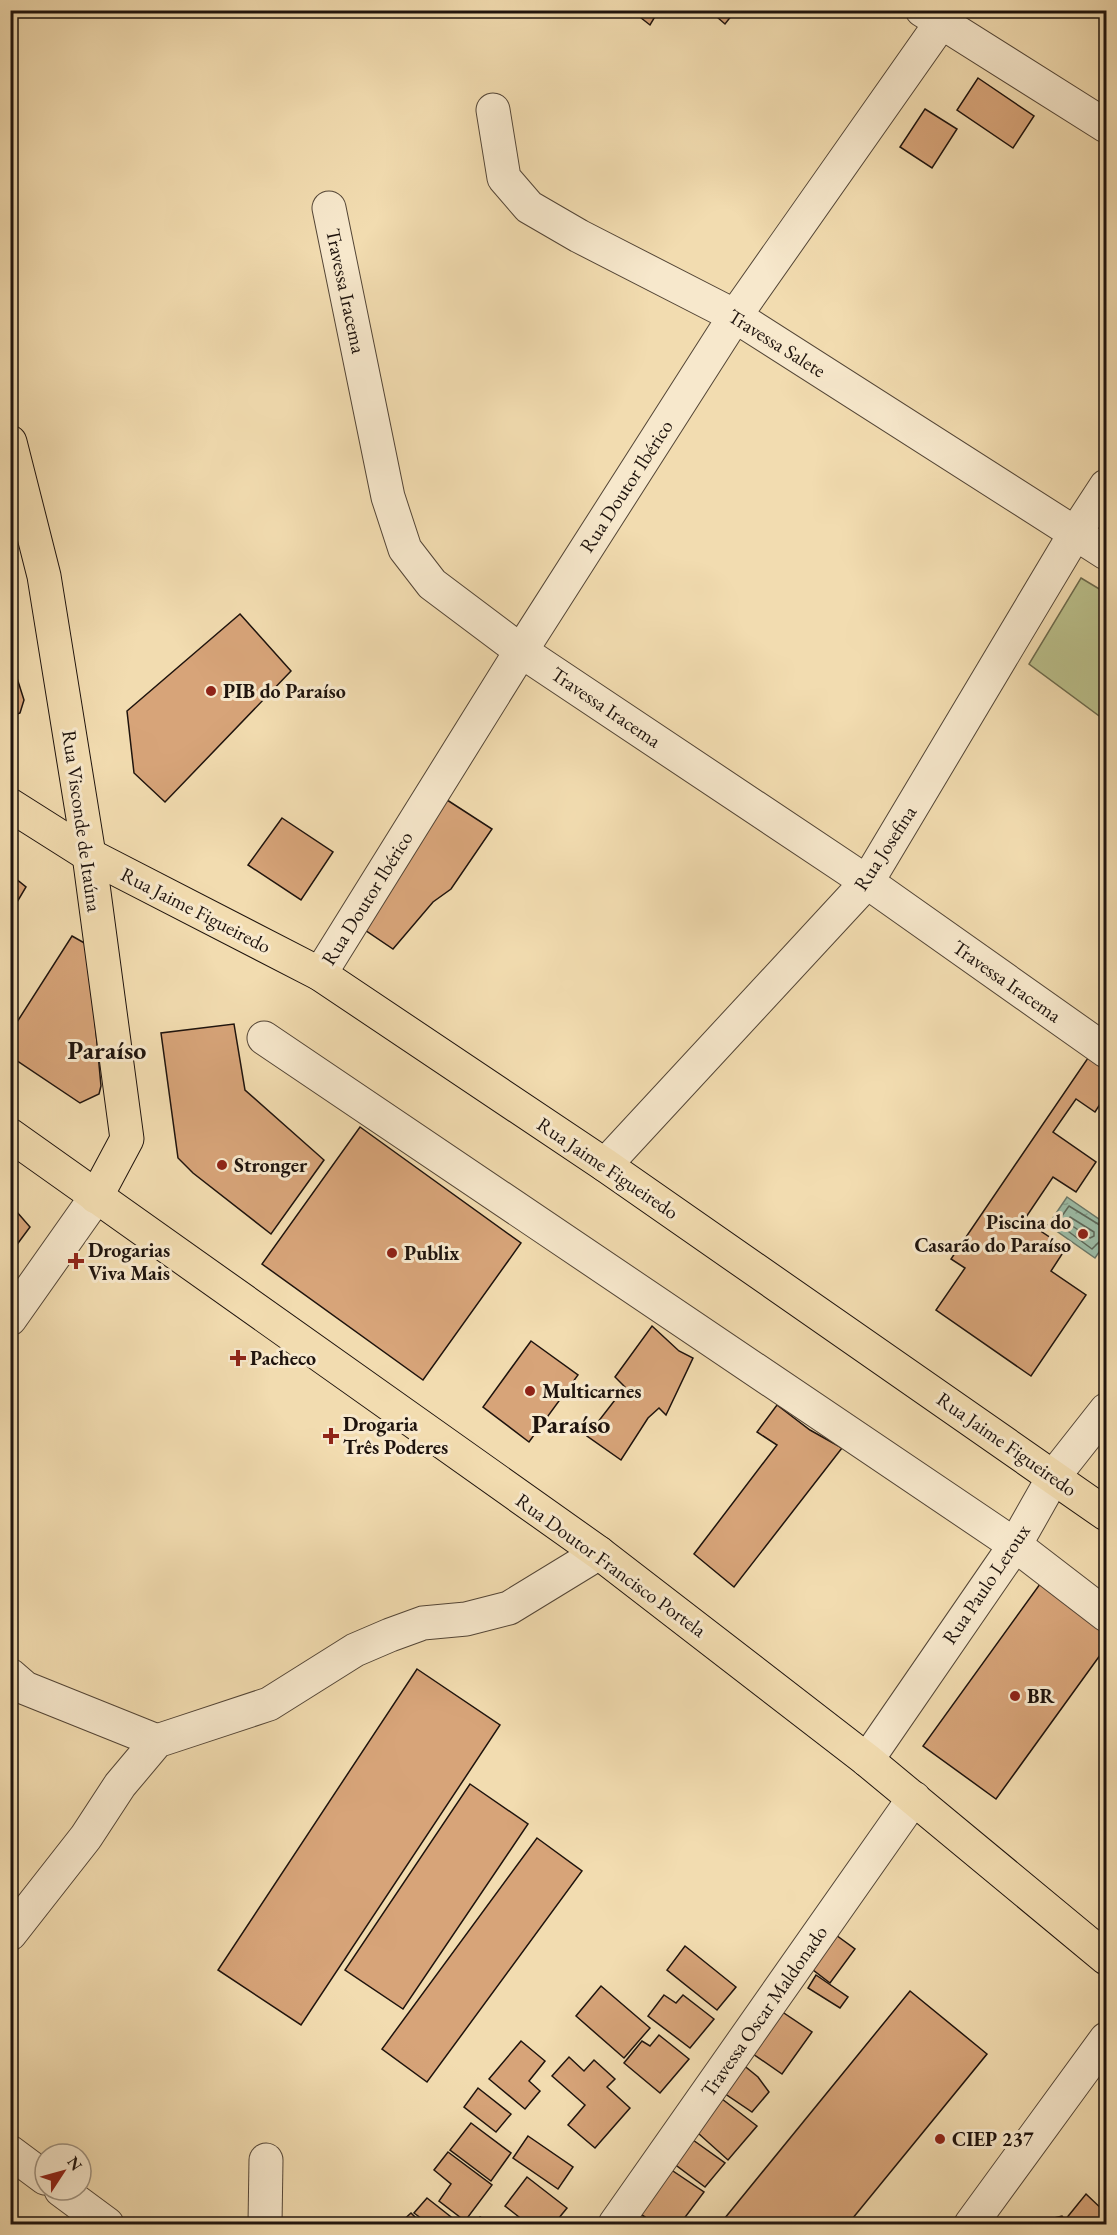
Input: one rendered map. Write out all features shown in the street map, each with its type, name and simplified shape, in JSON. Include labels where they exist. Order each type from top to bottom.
[{"type":"main road","name":"Rua Visconde de Itaúna","points":[[10,442],[45,576],[89,855],[127,1138],[96,1197]]},
{"type":"main road","name":"Rua Jaime Figueiredo","points":[[10,805],[89,855],[320,974],[605,1165],[1107,1514]]},
{"type":"main road","name":"Rua Doutor Francisco Portela","points":[[10,1135],[599,1553],[867,1760],[1107,1958]]},
{"type":"street","points":[[938,15],[1107,126]]},
{"type":"street","name":"Rua Doutor Ibérico","points":[[320,974],[521,651],[735,316],[938,15]]},
{"type":"street","name":"Travessa Salete","points":[[493,110],[504,178],[530,207],[579,236],[735,316],[1107,552]]},
{"type":"street","name":"Travessa Iracema","points":[[329,208],[388,497],[405,549],[432,584],[521,651],[867,882],[1107,1051]]},
{"type":"street","name":"Rua Josefina","points":[[605,1165],[867,882],[1076,532],[1107,486]]},
{"type":"street","points":[[264,1038],[1014,1545],[1107,1615]]},
{"type":"street","points":[[10,1319],[96,1197]]},
{"type":"street","name":"Rua Paulo Leroux","points":[[867,1760],[1014,1545],[1054,1476],[1107,1410]]},
{"type":"street","points":[[10,1934],[86,1837],[120,1785],[157,1741],[269,1704],[355,1650],[390,1635],[423,1623],[466,1619],[509,1608],[599,1553]]},
{"type":"street","points":[[10,1676],[25,1688],[157,1741]]},
{"type":"street","name":"Travessa Oscar Maldonado","points":[[615,2224],[914,1798]]},
{"type":"street","points":[[971,2224],[1107,2039]]},
{"type":"street","points":[[10,2152],[33,2169]]},
{"type":"street","points":[[265,2224],[266,2160]]},
{"type":"street","points":[[77,2202],[107,2224]]},
{"type":"shaded area","points":[[1081,578],[1106,593],[1106,721],[1029,664]]},
{"type":"water","name":"Piscina do Casarão do Paraíso","points":[[1067,1197],[1106,1224],[1106,1242],[1095,1258],[1048,1225]]},
{"type":"building","points":[[631,10],[659,10],[650,25]]},
{"type":"building","points":[[709,10],[736,10],[725,24]]},
{"type":"building","points":[[978,78],[1034,116],[1013,148],[957,110]]},
{"type":"building","points":[[925,109],[957,129],[932,168],[900,147]]},
{"type":"building","name":"PIB do Paraíso","points":[[240,614],[291,671],[165,802],[134,773],[127,711]]},
{"type":"building","points":[[10,656],[24,700],[20,713],[10,717]]},
{"type":"building","points":[[444,798],[492,829],[451,889],[433,902],[393,949],[362,928]]},
{"type":"building","points":[[282,818],[333,852],[301,900],[248,865]]},
{"type":"building","points":[[10,874],[26,887],[10,914]]},
{"type":"building","points":[[72,936],[88,945],[101,1086],[99,1094],[80,1103],[10,1056],[10,1033]]},
{"type":"building","points":[[234,1024],[245,1090],[324,1160],[271,1234],[193,1173],[178,1158],[161,1033]]},
{"type":"building","points":[[1088,1058],[1106,1071],[1106,1095],[1095,1112],[1076,1099],[1053,1132],[1096,1162],[1076,1192],[1053,1177],[1024,1220],[1066,1248],[1051,1271],[1086,1295],[1031,1376],[936,1310],[965,1268],[951,1259]]},
{"type":"building","name":"Publix","points":[[360,1127],[521,1243],[423,1380],[262,1264]]},
{"type":"building","points":[[10,1204],[30,1227],[10,1254]]},
{"type":"building","points":[[652,1326],[679,1351],[693,1358],[666,1415],[659,1408],[648,1418],[621,1460],[587,1436],[625,1387],[615,1377]]},
{"type":"building","name":"Multicarnes","points":[[531,1341],[578,1375],[529,1442],[483,1407]]},
{"type":"building","points":[[777,1405],[810,1430],[842,1448],[734,1587],[694,1554],[777,1445],[757,1432]]},
{"type":"building","name":"BR","points":[[1040,1584],[1106,1633],[1106,1647],[996,1799],[923,1746]]},
{"type":"building","points":[[417,1669],[500,1725],[301,2025],[218,1970]]},
{"type":"building","points":[[470,1784],[528,1824],[403,2009],[345,1970]]},
{"type":"building","points":[[537,1838],[582,1871],[427,2082],[382,2049]]},
{"type":"building","points":[[829,1930],[855,1949],[830,1983],[804,1963]]},
{"type":"building","points":[[685,1946],[736,1987],[717,2010],[667,1970]]},
{"type":"building","points":[[816,1975],[848,1997],[840,2008],[808,1988]]},
{"type":"building","points":[[601,1986],[650,2028],[624,2058],[576,2016]]},
{"type":"building","points":[[910,1991],[987,2054],[848,2224],[720,2224]]},
{"type":"building","points":[[664,1995],[676,2003],[683,1995],[714,2019],[690,2048],[648,2016]]},
{"type":"building","points":[[772,2005],[812,2032],[782,2074],[743,2047]]},
{"type":"building","points":[[659,2035],[689,2059],[660,2093],[624,2063],[642,2041],[650,2046]]},
{"type":"building","points":[[521,2041],[545,2061],[529,2081],[540,2091],[525,2109],[489,2079]]},
{"type":"building","points":[[569,2057],[584,2071],[594,2060],[615,2079],[607,2087],[630,2108],[595,2148],[568,2125],[585,2105],[552,2076]]},
{"type":"building","points":[[736,2059],[758,2077],[769,2092],[752,2112],[718,2089]]},
{"type":"building","points":[[478,2088],[511,2114],[496,2132],[464,2107]]},
{"type":"building","points":[[713,2092],[757,2126],[728,2160],[689,2125]]},
{"type":"building","points":[[471,2123],[511,2153],[491,2181],[450,2150]]},
{"type":"building","points":[[686,2135],[725,2163],[705,2187],[669,2160]]},
{"type":"building","points":[[528,2136],[573,2167],[558,2189],[513,2158]]},
{"type":"building","points":[[448,2152],[492,2185],[465,2221],[439,2201],[451,2184],[434,2170]]},
{"type":"building","points":[[664,2165],[704,2192],[680,2224],[639,2224],[645,2217],[634,2210]]},
{"type":"building","points":[[527,2177],[567,2208],[554,2224],[528,2224],[505,2206]]},
{"type":"building","points":[[1086,2194],[1106,2213],[1098,2224],[1028,2224],[1062,2216],[1065,2220]]},
{"type":"building","points":[[427,2198],[460,2224],[429,2224],[414,2213]]},
{"type":"building","points":[[411,2213],[422,2224],[399,2224]]},
{"type":"building","points":[[480,2217],[491,2224],[474,2224]]},
{"type":"place","name":"PIB do Paraíso","points":[[211,691]]},
{"type":"place","name":"Stronger","points":[[222,1165]]},
{"type":"place","name":"Piscina do Casarão do Paraíso","points":[[1083,1234]]},
{"type":"place","name":"Publix","points":[[392,1253]]},
{"type":"place","name":"Drogarias Viva Mais","points":[[76,1261]]},
{"type":"place","name":"Pacheco","points":[[238,1358]]},
{"type":"place","name":"Multicarnes","points":[[530,1391]]},
{"type":"place","name":"Drogaria Três Poderes","points":[[331,1436]]},
{"type":"place","name":"BR","points":[[1015,1696]]},
{"type":"place","name":"CIEP 237","points":[[940,2139]]},
{"type":"district","name":"Paraíso","points":[[107,1050]]},
{"type":"district","name":"Paraíso","points":[[571,1424]]}]
